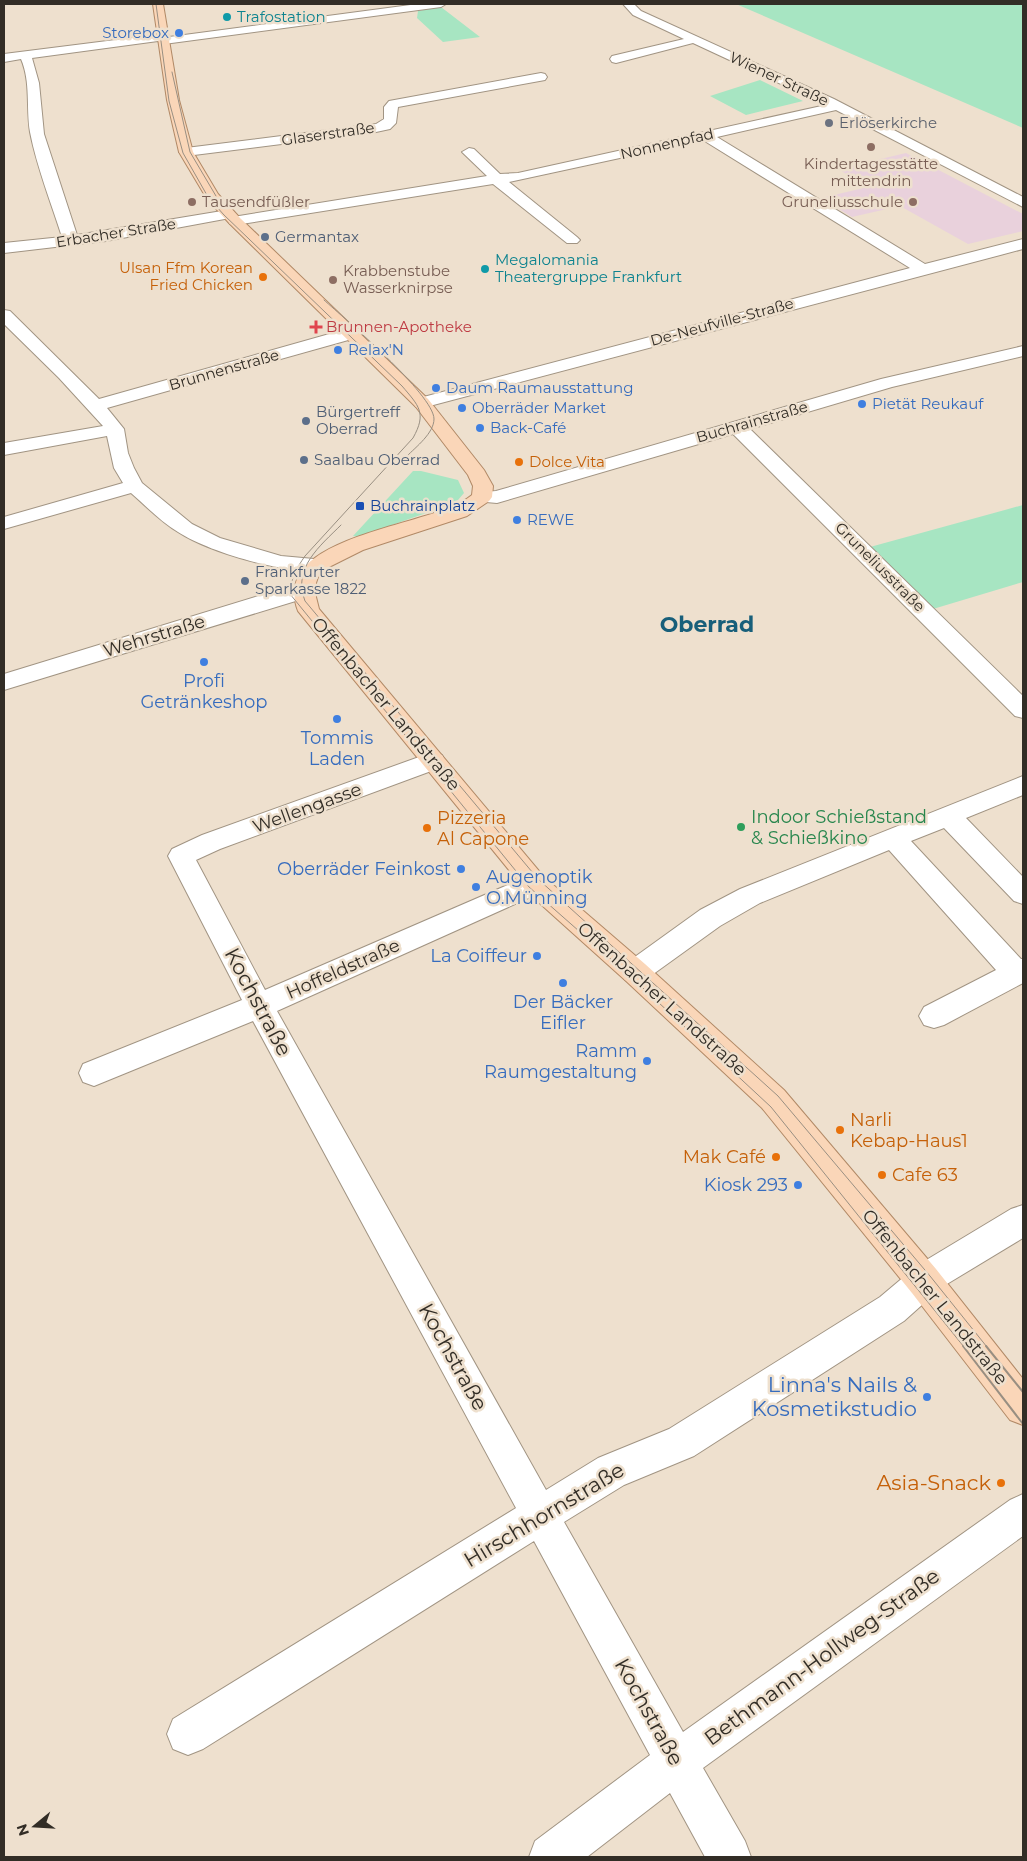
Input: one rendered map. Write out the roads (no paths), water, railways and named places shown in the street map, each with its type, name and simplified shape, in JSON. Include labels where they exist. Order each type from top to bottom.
[{"type":"main road","points":[[158,4],[173,100],[186,152],[212,196],[232,218],[353,333],[426,408],[477,474],[483,486],[482,497],[460,512],[333,554],[318,564],[308,576],[304,591]]},
{"type":"main road","name":"Offenbacher Landstraße","points":[[304,591],[306,606],[314,619],[535,884],[635,972],[773,1099],[924,1281],[1023,1408]]},
{"type":"street","points":[[4,58],[441,4]]},
{"type":"street","name":"Wiener Straße","points":[[628,4],[636,13],[837,106],[1023,203]]},
{"type":"street","points":[[616,59],[693,40]]},
{"type":"street","points":[[25,55],[32,67],[33,112],[37,135],[71,240]]},
{"type":"street","name":"Glaserstraße","points":[[186,152],[376,128],[385,126],[391,120],[390,107],[394,104],[541,77]]},
{"type":"street","name":"Nonnenpfad","points":[[232,218],[518,177],[837,106]]},
{"type":"street","points":[[706,136],[923,268]]},
{"type":"street","points":[[469,152],[496,179],[572,240]]},
{"type":"street","name":"Erbacher Straße","points":[[4,248],[232,218]]},
{"type":"street","name":"De-Neufville-Straße","points":[[426,408],[923,268],[1023,244]]},
{"type":"street","points":[[4,315],[95,406],[115,429],[119,453],[134,486],[185,528],[213,542],[279,562],[318,564]]},
{"type":"street","name":"Brunnenstraße","points":[[95,406],[353,333]]},
{"type":"street","name":"Buchrainstraße","points":[[482,497],[497,497],[887,383],[1023,352]]},
{"type":"street","name":"Gruneliusstraße","points":[[736,426],[1023,710]]},
{"type":"street","points":[[4,449],[115,429]]},
{"type":"street","points":[[4,523],[134,486]]},
{"type":"street","name":"Wehrstraße","points":[[4,682],[304,591]]},
{"type":"street","name":"Wellengasse","points":[[181,856],[211,842],[433,761]]},
{"type":"street","points":[[635,972],[710,918],[750,896],[1023,784]]},
{"type":"street","points":[[948,816],[1023,894]]},
{"type":"street","points":[[893,838],[1020,972],[934,1016]]},
{"type":"street","name":"Kochstraße","points":[[181,856],[259,1006],[729,1857]]},
{"type":"street","name":"Hoffeldstraße","points":[[94,1073],[259,1006],[535,884]]},
{"type":"street","name":"Hirschhornstraße","points":[[188,1734],[611,1470],[681,1443],[892,1309],[924,1281],[1023,1220]]},
{"type":"street","name":"Bethmann-Hollweg-Straße","points":[[551,1857],[676,1762],[1023,1513]]},
{"type":"tram line","points":[[156,4],[169,101],[183,153],[208,197],[224,215],[402,386],[419,410],[420,422],[413,438],[305,556],[294,574],[290,594],[529,887],[630,976],[771,1107],[964,1347]]},
{"type":"tram line","points":[[172,72],[190,152],[216,196]]},
{"type":"tram line","points":[[324,300],[386,357],[420,393],[430,408],[434,419],[431,429],[407,456]]},
{"type":"tram line","points":[[341,525],[310,558],[305,568],[302,578],[305,601],[538,879],[778,1096],[930,1276],[987,1347]]},
{"type":"tram line","points":[[963,1346],[1023,1424]]},
{"type":"tram line","points":[[986,1346],[1023,1392]]},
{"type":"place","name":"Trafostation","points":[[227,17]]},
{"type":"place","name":"Storebox","points":[[179,33]]},
{"type":"place","name":"Erlöserkirche","points":[[829,123]]},
{"type":"place","name":"Kindertagesstätte mittendrin","points":[[871,147]]},
{"type":"place","name":"Tausendfüßler","points":[[192,202]]},
{"type":"place","name":"Gruneliusschule","points":[[913,202]]},
{"type":"place","name":"Germantax","points":[[265,237]]},
{"type":"place","name":"Megalomania Theatergruppe Frankfurt","points":[[485,269]]},
{"type":"place","name":"Ulsan Ffm Korean Fried Chicken","points":[[263,277]]},
{"type":"place","name":"Krabbenstube Wasserknirpse","points":[[333,280]]},
{"type":"place","name":"Brunnen-Apotheke","points":[[316,327]]},
{"type":"place","name":"Relax'N","points":[[338,350]]},
{"type":"place","name":"Daum Raumausstattung","points":[[436,388]]},
{"type":"place","name":"Pietät Reukauf","points":[[862,404]]},
{"type":"place","name":"Oberräder Market","points":[[462,408]]},
{"type":"place","name":"Bürgertreff Oberrad","points":[[306,421]]},
{"type":"place","name":"Back-Café","points":[[480,428]]},
{"type":"place","name":"Saalbau Oberrad","points":[[304,460]]},
{"type":"place","name":"Dolce Vita","points":[[519,462]]},
{"type":"place","name":"Buchrainplatz","points":[[360,506]]},
{"type":"place","name":"REWE","points":[[517,520]]},
{"type":"place","name":"Frankfurter Sparkasse 1822","points":[[245,581]]},
{"type":"place","name":"Profi Getränkeshop","points":[[204,662]]},
{"type":"place","name":"Tommis Laden","points":[[337,719]]},
{"type":"place","name":"Indoor Schießstand & Schießkino","points":[[741,827]]},
{"type":"place","name":"Pizzeria Al Capone","points":[[427,828]]},
{"type":"place","name":"Oberräder Feinkost","points":[[461,869]]},
{"type":"place","name":"Augenoptik O.Münning","points":[[476,887]]},
{"type":"place","name":"La Coiffeur","points":[[537,956]]},
{"type":"place","name":"Der Bäcker Eifler","points":[[563,983]]},
{"type":"place","name":"Ramm Raumgestaltung","points":[[647,1061]]},
{"type":"place","name":"Narli Kebap-Haus1","points":[[840,1130]]},
{"type":"place","name":"Mak Café","points":[[776,1157]]},
{"type":"place","name":"Cafe 63","points":[[882,1175]]},
{"type":"place","name":"Kiosk 293","points":[[798,1185]]},
{"type":"place","name":"Linna's Nails & Kosmetikstudio","points":[[927,1397]]},
{"type":"place","name":"Asia-Snack","points":[[1001,1483]]},
{"type":"district","name":"Oberrad","points":[[707,624]]}]
